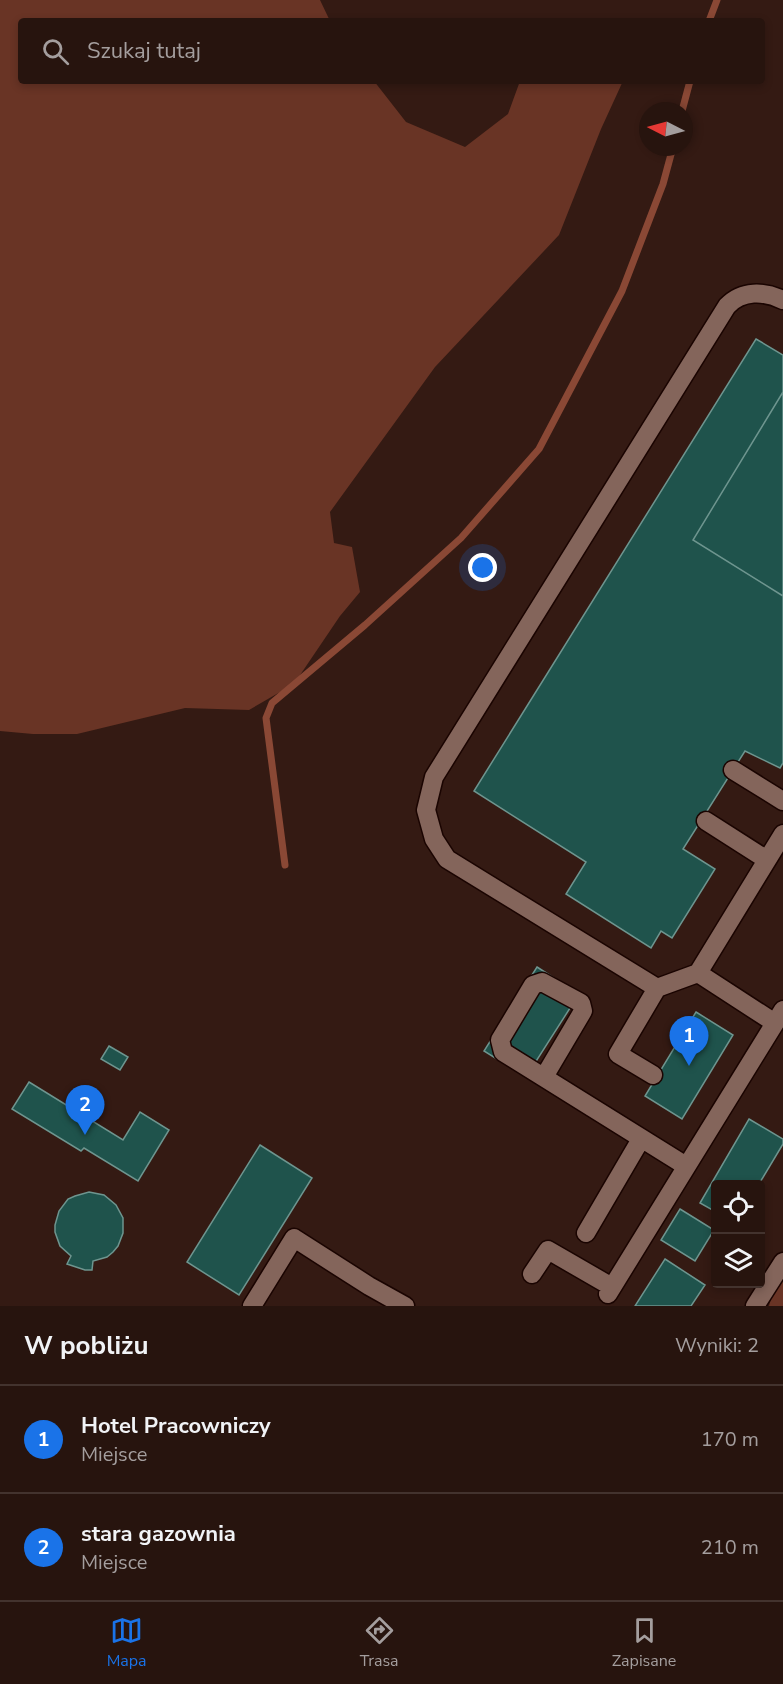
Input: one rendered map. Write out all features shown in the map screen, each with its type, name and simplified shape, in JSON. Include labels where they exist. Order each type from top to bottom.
[{"type":"lane","points":[[657,988],[447,859],[434,839],[426,810],[434,777],[727,306],[734,299],[748,294],[761,293],[783,300]]},
{"type":"lane","points":[[733,770],[783,801]]},
{"type":"lane","points":[[706,820],[767,860]]},
{"type":"lane","points":[[653,1075],[618,1054],[657,988],[698,973],[783,834]]},
{"type":"lane","points":[[532,1274],[548,1250],[610,1290],[779,1016],[698,973]]},
{"type":"lane","points":[[544,1077],[583,1011],[581,1003],[542,982],[533,985],[500,1040],[502,1052],[686,1166]]},
{"type":"lane","points":[[586,1233],[641,1139]]},
{"type":"lane","points":[[252,1306],[294,1238],[405,1306]]},
{"type":"lane","points":[[755,1306],[783,1262]]},
{"type":"shaded area","points":[[0,0],[320,0],[329,18],[18,18],[18,84],[376,84],[406,122],[465,147],[508,114],[519,84],[622,84],[601,129],[559,235],[435,367],[330,512],[334,543],[352,547],[360,592],[340,616],[294,684],[249,710],[185,708],[77,734],[0,731]]},
{"type":"shaded area","points":[[783,1278],[783,1306],[769,1306],[772,1295]]},
{"type":"building","points":[[756,339],[783,355],[783,392],[693,540],[783,596],[783,763],[780,768],[745,751],[683,849],[715,869],[672,938],[661,931],[651,948],[566,894],[586,862],[474,791]]},
{"type":"building","points":[[783,392],[783,596],[693,540]]},
{"type":"building","points":[[537,967],[579,994],[526,1077],[484,1051]]},
{"type":"building","points":[[696,1012],[733,1035],[682,1119],[645,1096]]},
{"type":"building","points":[[109,1046],[128,1057],[120,1070],[101,1059]]},
{"type":"building","points":[[29,1082],[123,1140],[140,1112],[169,1130],[138,1181],[84,1148],[81,1151],[12,1109]]},
{"type":"building","points":[[749,1119],[783,1139],[783,1144],[761,1180],[713,1180]]},
{"type":"building","points":[[260,1145],[312,1178],[239,1295],[187,1262]]},
{"type":"building","points":[[711,1184],[711,1209],[700,1203]]},
{"type":"building","points":[[89,1192],[104,1195],[116,1205],[123,1218],[123,1233],[113,1252],[107,1257],[93,1261],[92,1270],[85,1270],[67,1264],[71,1256],[60,1246],[55,1225],[59,1211],[68,1199]]},
{"type":"building","points":[[680,1209],[711,1228],[711,1235],[695,1261],[661,1240]]},
{"type":"building","points":[[665,1259],[705,1285],[691,1306],[635,1306]]},
{"type":"waterway","points":[[710,18],[717,0]]},
{"type":"waterway","points":[[684,102],[689,84]]},
{"type":"waterway","points":[[285,865],[266,718],[272,703],[365,625],[461,538],[539,449],[622,291],[663,184],[671,156]]},
{"type":"place","name":"Hotel Pracowniczy","points":[[689,1066]]},
{"type":"place","name":"stara gazownia","points":[[85,1135]]}]
